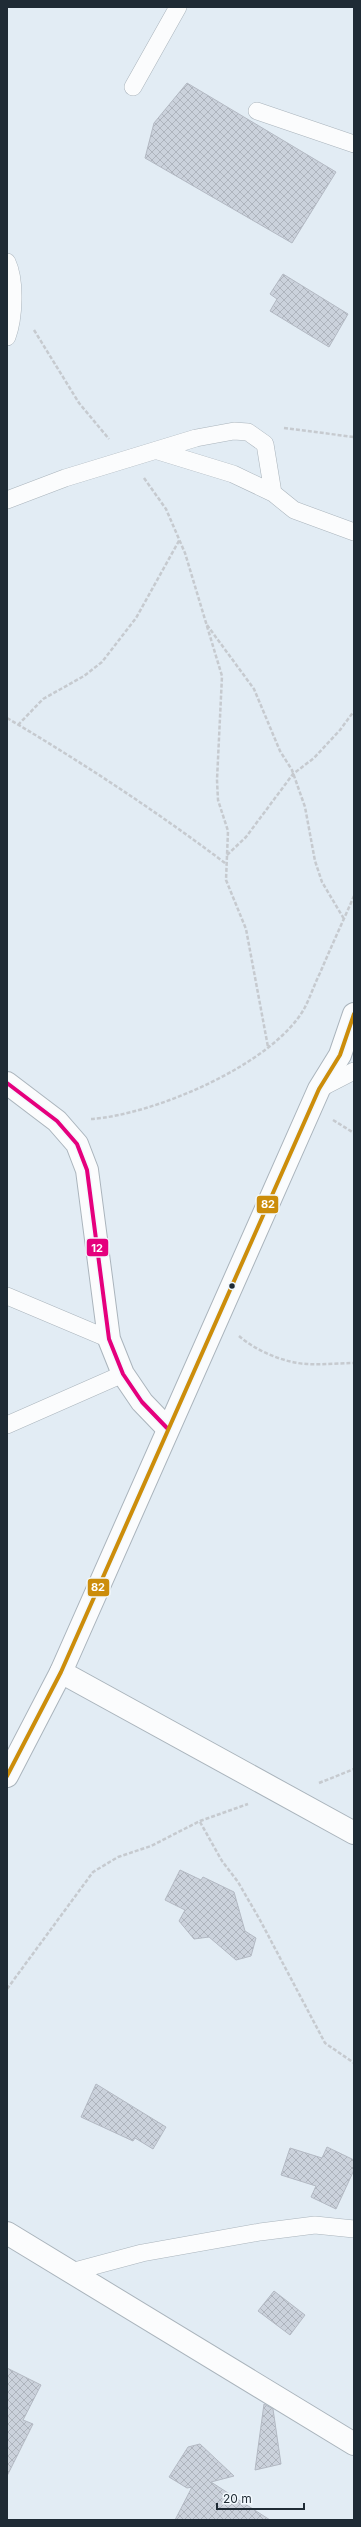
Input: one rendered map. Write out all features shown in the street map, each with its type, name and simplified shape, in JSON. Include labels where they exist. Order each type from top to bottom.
[{"type":"street","points":[[7,1776],[61,1672],[216,1318],[319,1089],[340,1055],[354,1014]]},
{"type":"street","points":[[7,1083],[57,1121],[78,1144],[87,1170],[108,1339],[123,1374],[142,1402],[168,1428]]},
{"type":"street","points":[[61,1672],[354,1833]]},
{"type":"street","points":[[7,2233],[354,2444]]},
{"type":"lane","points":[[133,87],[178,7]]},
{"type":"lane","points":[[257,111],[354,144]]},
{"type":"lane","points":[[7,262],[12,324],[7,337]]},
{"type":"lane","points":[[7,500],[128,459],[158,451],[196,438],[234,431],[248,432],[265,444],[272,493]]},
{"type":"lane","points":[[158,451],[233,474],[272,493],[294,510],[354,532]]},
{"type":"lane","points":[[319,1089],[354,1071]]},
{"type":"lane","points":[[7,1296],[108,1339]]},
{"type":"lane","points":[[7,1425],[123,1374]]},
{"type":"lane","points":[[71,2272],[142,2253],[260,2232],[315,2226],[354,2229]]},
{"type":"path","points":[[10,306],[79,403],[151,486],[166,509],[180,539],[222,676],[217,780],[218,800],[228,831],[226,880],[246,929],[268,1047]]},
{"type":"path","points":[[248,432],[279,428],[354,437]]},
{"type":"path","points":[[18,725],[43,699],[84,676],[102,662],[136,618],[180,539]]},
{"type":"path","points":[[205,623],[254,689],[280,751],[294,774],[305,807],[314,861],[322,882],[344,919]]},
{"type":"path","points":[[227,856],[246,837],[294,774],[314,758],[340,730],[354,711]]},
{"type":"path","points":[[7,718],[173,824],[226,863]]},
{"type":"path","points":[[57,1121],[108,1118],[189,1093],[214,1082],[268,1047],[284,1033],[303,1010],[354,896]]},
{"type":"path","points":[[216,1318],[246,1342],[280,1358],[307,1364],[354,1363]]},
{"type":"path","points":[[7,1989],[64,1909],[94,1872],[118,1858],[151,1846],[200,1821],[279,1792]]},
{"type":"path","points":[[200,1821],[222,1861],[238,1882],[260,1920],[326,2043],[354,2063]]},
{"type":"building","points":[[187,83],[336,172],[292,243],[145,158],[154,123]]},
{"type":"building","points":[[283,274],[348,314],[329,347],[270,311],[277,299],[270,294]]},
{"type":"building","points":[[180,1870],[201,1880],[203,1877],[234,1892],[245,1931],[256,1938],[251,1956],[236,1960],[209,1937],[194,1939],[179,1921],[185,1910],[165,1900]]},
{"type":"building","points":[[96,2084],[166,2127],[153,2149],[135,2138],[133,2141],[81,2117]]},
{"type":"building","points":[[327,2147],[354,2160],[354,2170],[336,2209],[311,2197],[316,2186],[281,2175],[290,2148],[322,2158]]},
{"type":"building","points":[[274,2291],[305,2315],[290,2335],[258,2311]]},
{"type":"building","points":[[7,2368],[41,2385],[23,2420],[33,2424],[7,2476]]},
{"type":"building","points":[[264,2404],[273,2409],[281,2464],[255,2470]]},
{"type":"building","points":[[200,2444],[234,2476],[211,2482],[270,2520],[175,2520],[192,2487],[187,2488],[169,2477],[188,2447]]},
{"type":"transit line","name":"82","points":[[7,1776],[61,1672],[319,1089],[340,1055],[354,1014]]},
{"type":"transit line","name":"12","points":[[7,1083],[57,1121],[77,1144],[87,1170],[109,1339],[123,1374],[142,1402],[167,1428]]}]
